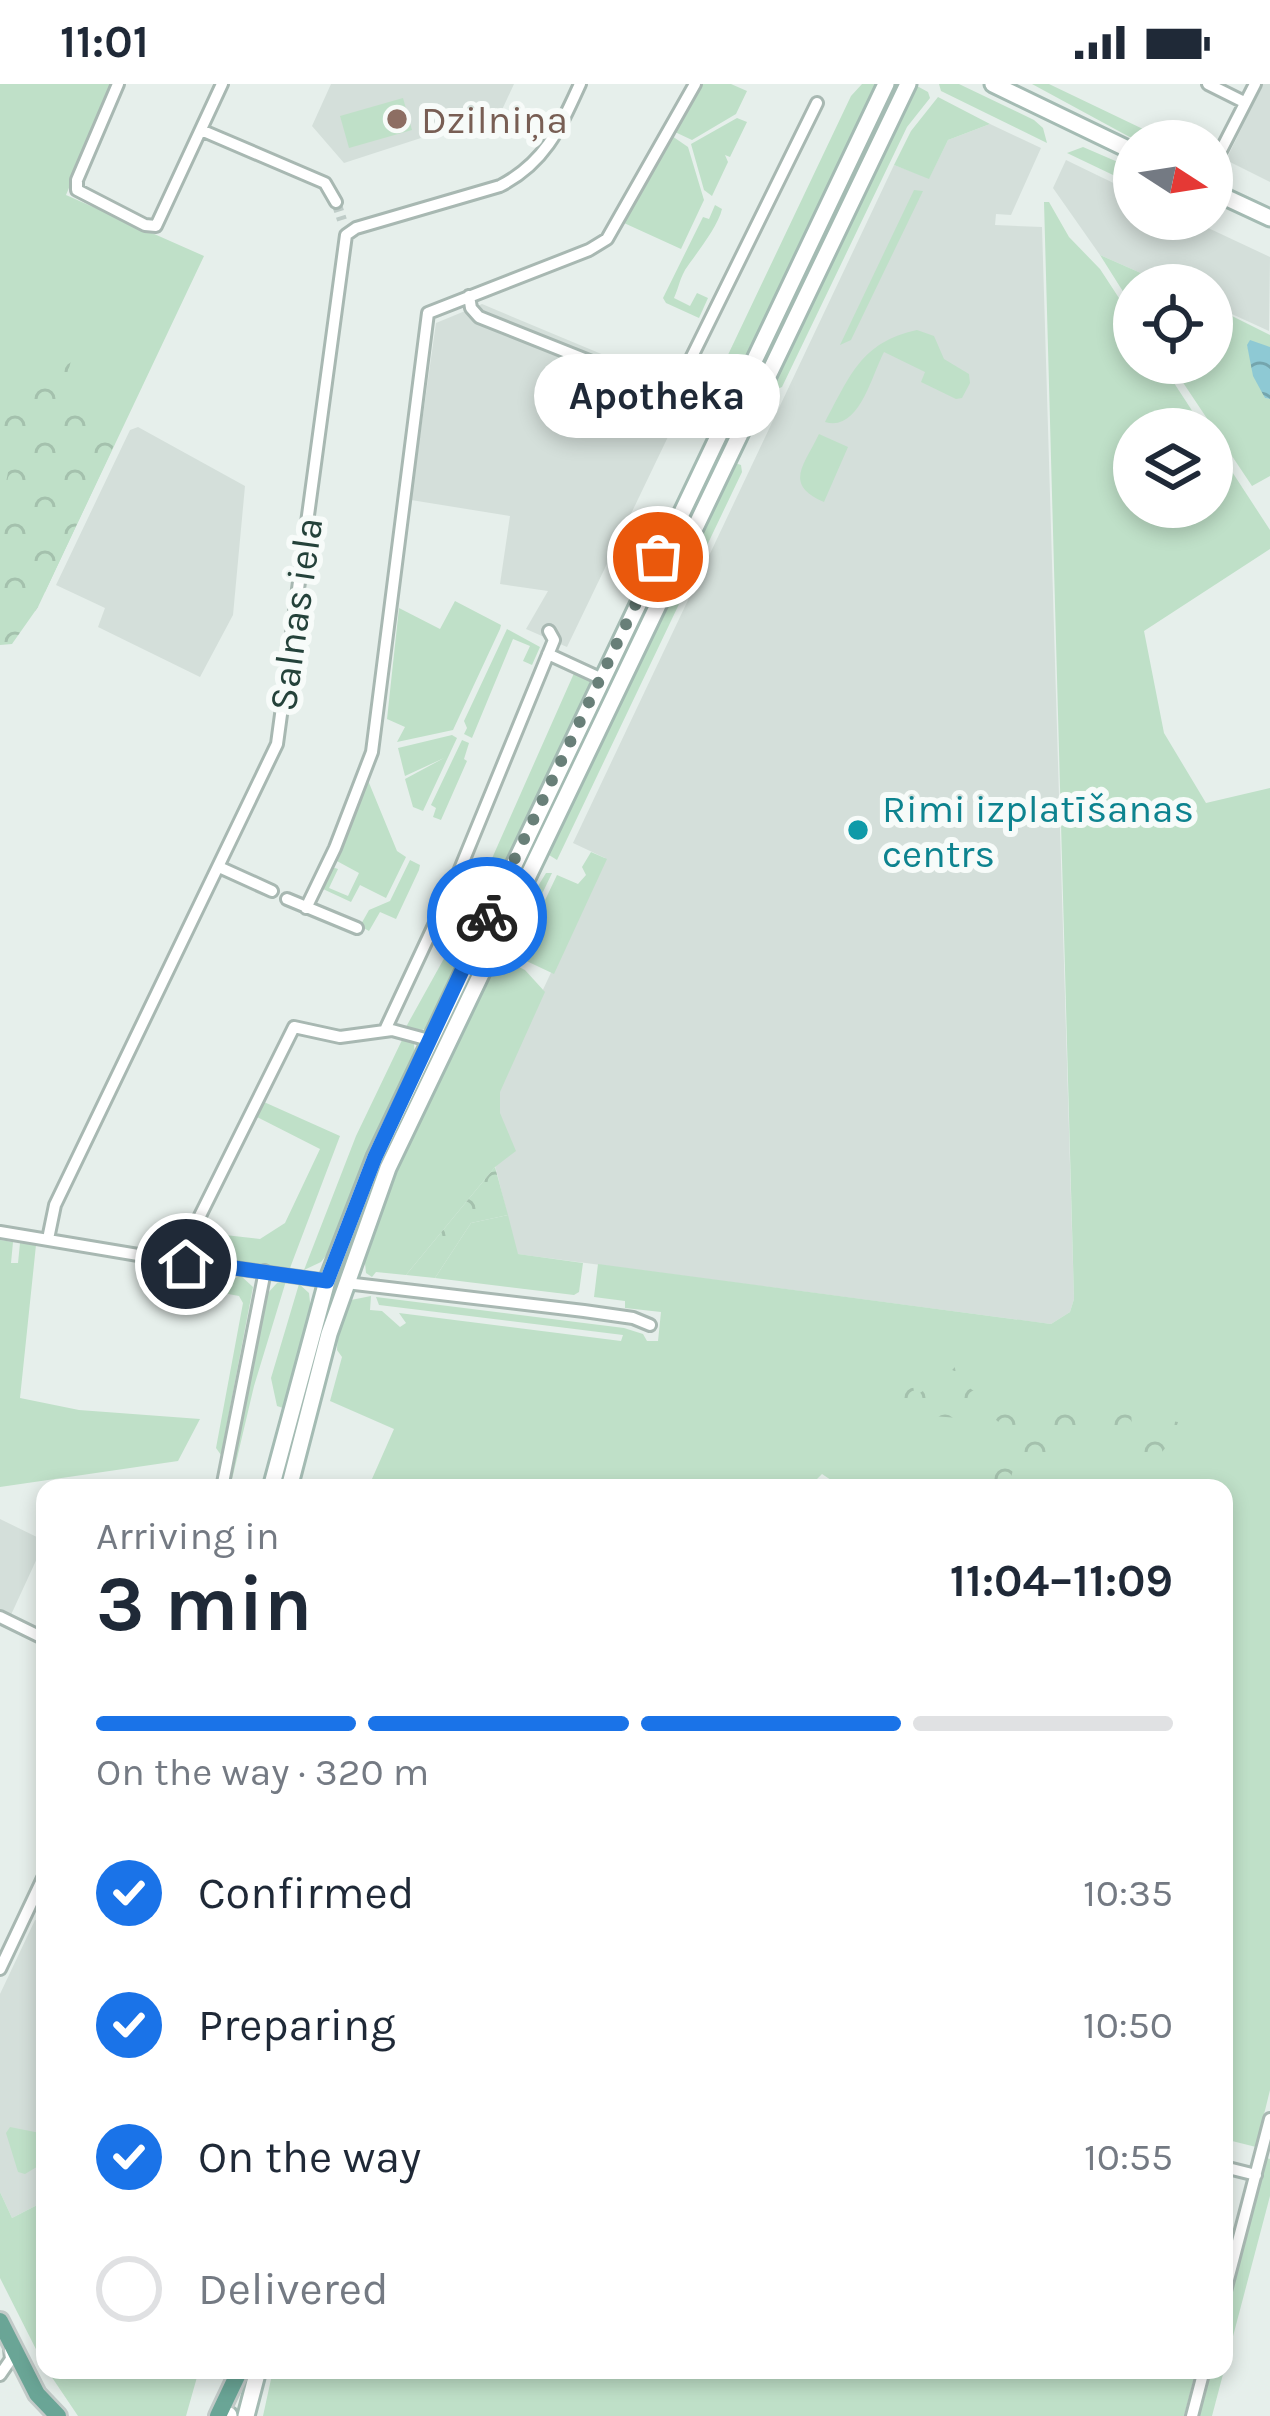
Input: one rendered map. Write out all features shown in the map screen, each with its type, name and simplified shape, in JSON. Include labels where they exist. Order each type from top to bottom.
[{"type":"main road","points":[[293,1479],[315,1381],[390,1144],[429,1040],[886,84]]},
{"type":"main road","points":[[273,1479],[327,1281],[908,84]]},
{"type":"main road","points":[[994,84],[1113,142]]},
{"type":"main road","points":[[1233,201],[1270,218]]},
{"type":"main road","points":[[0,2321],[43,2405]]},
{"type":"main road","points":[[218,2416],[234,2379]]},
{"type":"main road","points":[[229,2416],[236,2379]]},
{"type":"main road","points":[[246,2416],[256,2379]]},
{"type":"street","points":[[118,84],[77,180],[77,190],[156,226],[222,84]]},
{"type":"street","points":[[342,220],[346,235],[517,177],[547,150],[580,84]]},
{"type":"street","points":[[306,908],[372,752],[428,314],[589,250],[607,238],[694,84]]},
{"type":"street","points":[[1208,84],[1244,102]]},
{"type":"street","points":[[1233,125],[1255,84]]},
{"type":"street","points":[[673,394],[817,103]]},
{"type":"street","points":[[201,130],[325,183],[336,202]]},
{"type":"street","name":"Salnas iela","points":[[48,1239],[55,1205],[277,744],[346,235]]},
{"type":"street","points":[[469,296],[479,317],[727,416]]},
{"type":"street","points":[[386,1030],[476,832],[554,640],[549,631]]},
{"type":"street","points":[[548,654],[600,678]]},
{"type":"street","points":[[219,866],[248,887],[272,892]]},
{"type":"street","points":[[287,898],[357,928]]},
{"type":"street","points":[[177,1262],[294,1028],[340,1037],[386,1030],[429,1040]]},
{"type":"street","points":[[0,1232],[327,1281]]},
{"type":"street","points":[[225,1479],[265,1271]]},
{"type":"street","points":[[346,1283],[584,1311],[650,1325]]},
{"type":"street","points":[[0,1617],[36,1635]]},
{"type":"street","points":[[0,1969],[36,1893]]},
{"type":"street","points":[[1233,2261],[1270,2119]]},
{"type":"street","points":[[1233,2169],[1256,2175]]},
{"type":"street","points":[[10,2340],[10,2359],[0,2375],[43,2405]]},
{"type":"street","points":[[1192,2416],[1202,2379]]},
{"type":"shaded area","name":"Dzilniņa","points":[[331,84],[514,84],[501,112],[344,163],[312,126]]},
{"type":"shaded area","points":[[1263,84],[1270,84],[1270,182],[1233,164],[1233,146]]},
{"type":"shaded area","points":[[990,124],[1041,148],[1011,215],[996,214],[995,225],[1042,227],[1074,1299],[1070,1312],[1051,1324],[517,1254],[483,1117],[605,858],[573,843],[894,165],[929,178],[948,140]]},
{"type":"shaded area","points":[[1066,160],[1113,183],[1113,240],[1233,240],[1270,257],[1269,331],[1233,315],[1233,264],[1120,264],[1100,255],[1053,188]]},
{"type":"shaded area","points":[[482,304],[690,391],[567,647],[526,629],[548,591],[500,584],[510,516],[411,500],[436,323]]},
{"type":"shaded area","points":[[138,427],[245,486],[233,615],[200,677],[98,627],[105,608],[56,585],[130,430]]},
{"type":"shaded area","points":[[0,1519],[36,1537],[36,1561],[10,1617],[0,1613]]},
{"type":"shaded area","points":[[36,1920],[36,2206],[12,2218],[0,2192],[0,1994]]},
{"type":"green space","points":[[0,84],[112,84],[66,195],[204,256],[45,592],[0,571]]},
{"type":"green space","points":[[701,84],[731,84],[747,91],[736,114],[692,140],[675,132]]},
{"type":"green space","points":[[862,84],[877,84],[726,400],[707,399],[851,96]]},
{"type":"green space","points":[[892,84],[897,84],[784,333],[728,440],[723,437]]},
{"type":"green space","points":[[939,84],[959,84],[1034,120],[1043,128],[1047,143],[941,91]]},
{"type":"green space","points":[[1032,84],[1049,84],[1124,120],[1113,120],[1113,128]]},
{"type":"green space","points":[[917,86],[930,98],[907,127],[782,387],[773,391],[782,364]]},
{"type":"green space","points":[[938,97],[990,124],[948,140],[929,179],[894,165],[911,131]]},
{"type":"green space","points":[[403,98],[412,130],[349,148],[340,116]]},
{"type":"green space","points":[[737,118],[747,122],[730,157],[725,155],[728,162],[712,196],[704,190],[691,144]]},
{"type":"green space","points":[[672,136],[688,147],[704,200],[681,249],[624,223]]},
{"type":"green space","points":[[1083,147],[1113,160],[1113,175],[1067,153]]},
{"type":"green space","points":[[914,190],[923,191],[851,340],[840,345]]},
{"type":"green space","points":[[1044,202],[1049,202],[1069,237],[1113,289],[1113,384],[1175,384],[1190,408],[1113,408],[1113,528],[1233,528],[1233,473],[1270,530],[1270,549],[1144,631],[1164,733],[1206,803],[1270,788],[1270,2090],[1256,2147],[1233,2141],[1233,1479],[830,1479],[822,1474],[817,1479],[372,1479],[394,1429],[330,1401],[342,1357],[337,1350],[338,1329],[351,1300],[371,1296],[370,1310],[382,1311],[400,1327],[406,1323],[399,1313],[621,1341],[623,1335],[379,1305],[376,1297],[624,1328],[643,1334],[647,1341],[658,1341],[661,1312],[625,1308],[625,1301],[594,1297],[598,1264],[1051,1324],[1070,1312],[1074,1299]]},
{"type":"green space","points":[[715,205],[722,209],[720,216],[685,270],[674,298],[690,306],[697,293],[708,298],[699,318],[663,298],[703,217],[709,219]]},
{"type":"green space","points":[[1100,255],[1120,264],[1113,264],[1113,276]]},
{"type":"green space","points":[[1233,316],[1270,335],[1270,347],[1247,345],[1265,398],[1270,399],[1270,476],[1252,486],[1233,458],[1233,408],[1200,408],[1184,384],[1233,384]]},
{"type":"green space","points":[[917,330],[934,336],[944,359],[969,374],[962,398],[921,382],[925,372],[884,352],[855,411],[837,423],[825,422],[850,376],[870,352]]},
{"type":"green space","points":[[41,347],[74,349],[65,384],[81,415],[115,443],[38,607],[12,644],[0,645],[0,513],[12,452],[0,441],[0,399],[38,379]]},
{"type":"green space","points":[[819,434],[848,447],[824,502],[800,481]]},
{"type":"green space","points":[[732,462],[741,465],[742,472],[557,860],[549,855],[549,844]]},
{"type":"green space","points":[[455,601],[501,625],[500,629],[453,730],[397,742],[405,727],[387,719],[399,608],[440,629]]},
{"type":"green space","points":[[507,629],[540,647],[532,665],[523,661],[530,646],[513,639],[472,738],[464,734],[464,721]]},
{"type":"green space","points":[[575,671],[591,685],[427,1028],[406,1027],[462,926]]},
{"type":"green space","points":[[452,735],[457,738],[423,811],[413,807],[405,779],[444,758],[405,776],[398,748]]},
{"type":"green space","points":[[462,740],[469,743],[467,761],[441,820],[433,817],[436,808],[431,805]]},
{"type":"green space","points":[[367,778],[397,851],[406,857],[386,898],[360,885],[351,902],[323,889],[332,867],[338,869],[329,888],[348,896],[359,873],[335,860]]},
{"type":"green space","points":[[591,852],[607,859],[554,974],[518,957],[557,875],[578,884],[586,875],[582,867]]},
{"type":"green space","points":[[410,860],[420,865],[419,870],[396,919],[380,912],[369,931],[360,926],[369,910],[390,901]]},
{"type":"green space","points":[[546,873],[552,873],[513,955],[501,947]]},
{"type":"green space","points":[[499,957],[525,970],[545,992],[500,1092],[500,1113],[516,1151],[495,1167],[406,1275],[376,1272],[372,1277],[366,1273],[364,1253],[408,1144]]},
{"type":"green space","points":[[406,1039],[414,1044],[415,1057],[332,1248],[321,1262],[304,1270],[356,1136]]},
{"type":"green space","points":[[264,1102],[340,1136],[290,1268],[226,1260],[218,1248],[225,1235],[260,1239],[285,1223],[320,1149],[257,1117]]},
{"type":"green space","points":[[495,1167],[508,1215],[471,1223],[435,1278],[406,1275]]},
{"type":"green space","points":[[508,1215],[518,1254],[583,1263],[579,1292],[435,1278],[471,1223]]},
{"type":"green space","points":[[0,1240],[13,1242],[11,1263],[18,1263],[20,1243],[36,1245],[20,1398],[79,1410],[200,1419],[178,1461],[0,1487]]},
{"type":"green space","points":[[241,1276],[253,1287],[221,1455],[216,1448],[243,1303],[239,1296],[223,1293],[225,1281]]},
{"type":"green space","points":[[286,1281],[229,1479],[267,1294]]},
{"type":"green space","points":[[299,1284],[309,1293],[311,1311],[283,1408],[277,1406],[271,1378]]},
{"type":"green space","points":[[964,1358],[981,1381],[967,1386],[975,1392],[972,1409],[959,1418],[932,1416],[917,1401],[918,1394],[957,1395],[965,1375],[952,1370]]},
{"type":"green space","points":[[886,1370],[913,1385],[908,1399],[889,1405],[866,1392],[863,1378]]},
{"type":"green space","points":[[1005,1400],[1106,1400],[1131,1409],[1132,1429],[1084,1438],[1063,1424],[1054,1436],[1070,1452],[1063,1461],[1027,1461],[1013,1470],[1010,1479],[992,1479],[1001,1466],[995,1454],[1001,1447],[1015,1445],[1029,1428],[1003,1426],[987,1412]]},
{"type":"green space","points":[[1146,1422],[1178,1422],[1162,1452],[1169,1469],[1147,1468],[1138,1456]]},
{"type":"green space","points":[[10,2127],[36,2132],[36,2167],[25,2174],[18,2172],[6,2133]]},
{"type":"green space","points":[[1267,2158],[1270,2196],[1233,2336],[1233,2287]]},
{"type":"green space","points":[[0,2192],[12,2218],[36,2206],[36,2349],[0,2278]]},
{"type":"green space","points":[[53,2379],[196,2379],[186,2416],[78,2416]]},
{"type":"green space","points":[[271,2379],[1194,2379],[1184,2416],[263,2416]]},
{"type":"green space","points":[[1209,2379],[1222,2379],[1212,2416],[1199,2416]]},
{"type":"water","points":[[1250,340],[1270,347],[1270,399],[1253,376]]},
{"type":"tunnel","points":[[336,202],[342,220]]},
{"type":"way so far","points":[[487,917],[658,557]]},
{"type":"place","name":"Dzilniņa","points":[[397,119]]},
{"type":"place","name":"Apotheka","points":[[658,557]]},
{"type":"place","name":"Rimi izplatīšanas centrs","points":[[858,830]]},
{"type":"route","points":[[186,1264],[209,1260],[220,1266],[327,1281],[375,1157],[487,917]]}]
